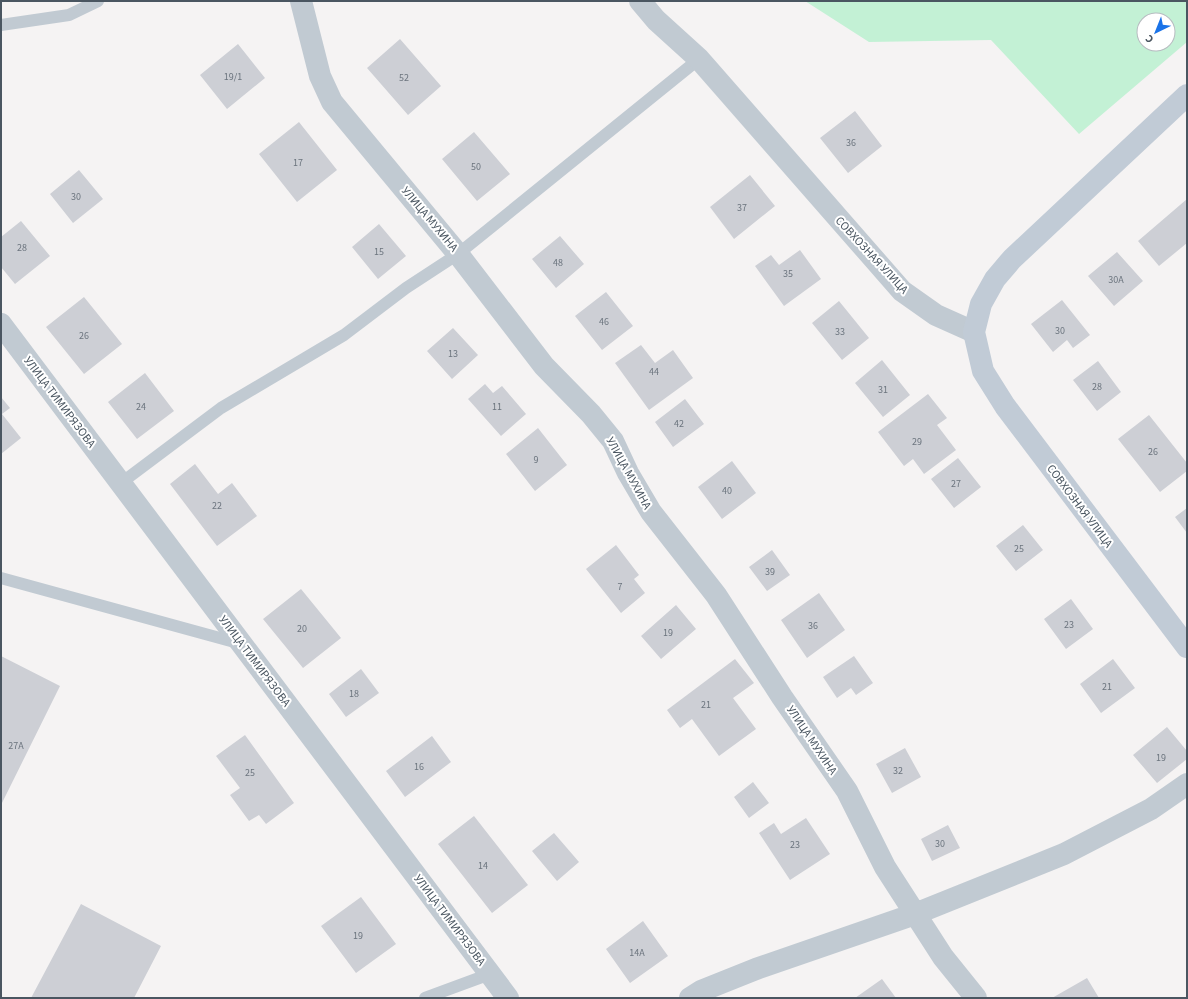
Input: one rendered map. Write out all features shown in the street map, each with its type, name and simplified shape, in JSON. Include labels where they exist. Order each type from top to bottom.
[{"type":"street","name":"УЛИЦА МУХИНА","points":[[301,1],[320,76],[332,102],[458,254],[544,366],[591,414],[613,441],[628,473],[651,512],[716,595],[782,697],[847,791],[885,867],[915,914],[943,957],[976,998]]},
{"type":"street","name":"СОВХОЗНАЯ УЛИЦА","points":[[640,1],[656,20],[699,59],[902,291],[936,315],[974,332],[983,370],[1005,406],[1187,647]]},
{"type":"street","points":[[974,332],[981,304],[995,279],[1012,259],[1187,94]]},
{"type":"street","name":"УЛИЦА ТИМИРЯЗОВА","points":[[1,324],[508,998]]},
{"type":"street","points":[[690,998],[701,991],[756,969],[915,914],[1064,854],[1151,810],[1187,784]]},
{"type":"lane","points":[[1,25],[69,15],[98,1]]},
{"type":"lane","points":[[121,483],[221,408],[344,335],[406,288],[458,254],[699,59]]},
{"type":"lane","points":[[1,578],[241,643]]},
{"type":"lane","points":[[425,998],[490,974]]},
{"type":"green space","points":[[805,1],[1187,1],[1187,42],[1176,51],[1176,12],[1136,12],[1136,52],[1175,52],[1079,134],[991,40],[869,42]]},
{"type":"building","points":[[400,39],[441,86],[408,115],[367,68]]},
{"type":"building","points":[[238,44],[265,78],[227,109],[200,75]]},
{"type":"building","points":[[855,111],[882,146],[848,173],[820,138]]},
{"type":"building","points":[[299,122],[337,170],[297,202],[259,154]]},
{"type":"building","points":[[474,132],[510,174],[477,201],[442,159]]},
{"type":"building","points":[[79,170],[103,199],[73,223],[50,194]]},
{"type":"building","points":[[750,175],[775,206],[734,239],[710,207]]},
{"type":"building","points":[[1187,199],[1187,243],[1159,266],[1138,241]]},
{"type":"building","points":[[21,221],[50,256],[15,284],[1,267],[1,237]]},
{"type":"building","points":[[379,224],[406,256],[378,279],[352,247]]},
{"type":"building","points":[[560,236],[584,264],[556,288],[532,259]]},
{"type":"building","points":[[800,250],[821,279],[784,306],[755,266],[771,255],[779,265]]},
{"type":"building","points":[[1117,252],[1143,281],[1114,306],[1088,276]]},
{"type":"building","points":[[606,292],[633,326],[602,350],[575,316]]},
{"type":"building","points":[[84,297],[122,344],[84,374],[46,327]]},
{"type":"building","points":[[1062,300],[1090,335],[1073,348],[1067,340],[1053,352],[1031,324]]},
{"type":"building","points":[[839,301],[869,338],[842,360],[812,323]]},
{"type":"building","points":[[453,328],[478,355],[452,379],[427,351]]},
{"type":"building","points":[[641,345],[655,363],[673,350],[693,378],[649,410],[615,363]]},
{"type":"building","points":[[882,360],[910,395],[883,417],[855,383]]},
{"type":"building","points":[[1098,361],[1121,392],[1097,411],[1073,380]]},
{"type":"building","points":[[145,373],[174,411],[137,439],[108,402]]},
{"type":"building","points":[[485,384],[493,393],[502,386],[526,414],[501,436],[468,399]]},
{"type":"building","points":[[928,394],[947,418],[937,425],[956,450],[924,474],[913,459],[904,466],[878,432]]},
{"type":"building","points":[[1,397],[10,408],[2,414],[21,438],[1,454]]},
{"type":"building","points":[[685,399],[704,424],[673,447],[655,422]]},
{"type":"building","points":[[1149,415],[1187,463],[1187,471],[1160,492],[1118,439]]},
{"type":"building","points":[[538,428],[567,465],[535,491],[506,454]]},
{"type":"building","points":[[958,458],[981,487],[954,508],[931,479]]},
{"type":"building","points":[[732,461],[756,493],[722,519],[698,487]]},
{"type":"building","points":[[195,464],[218,494],[232,483],[257,516],[217,546],[170,484]]},
{"type":"building","points":[[1187,508],[1187,533],[1175,517]]},
{"type":"building","points":[[1023,525],[1043,550],[1016,571],[996,546]]},
{"type":"building","points":[[616,545],[639,575],[634,579],[645,593],[621,613],[586,569]]},
{"type":"building","points":[[772,550],[790,575],[767,591],[749,567]]},
{"type":"building","points":[[301,589],[341,638],[303,668],[263,619]]},
{"type":"building","points":[[819,593],[845,630],[807,658],[781,620]]},
{"type":"building","points":[[1071,599],[1093,629],[1066,649],[1044,619]]},
{"type":"building","points":[[676,605],[696,629],[661,659],[641,636]]},
{"type":"building","points":[[1,656],[60,686],[1,805]]},
{"type":"building","points":[[854,656],[873,683],[856,695],[851,688],[837,698],[823,677]]},
{"type":"building","points":[[735,659],[754,683],[733,698],[756,729],[719,756],[692,719],[680,728],[667,710]]},
{"type":"building","points":[[1113,659],[1135,688],[1101,713],[1080,684]]},
{"type":"building","points":[[361,669],[379,693],[346,717],[329,694]]},
{"type":"building","points":[[1167,727],[1187,751],[1187,759],[1157,783],[1133,755]]},
{"type":"building","points":[[245,735],[294,803],[266,824],[259,815],[249,821],[230,795],[240,788],[216,756]]},
{"type":"building","points":[[432,736],[451,762],[405,797],[386,771]]},
{"type":"building","points":[[905,748],[921,777],[892,793],[876,764]]},
{"type":"building","points":[[753,782],[769,803],[749,818],[734,797]]},
{"type":"building","points":[[474,816],[528,885],[492,913],[438,844]]},
{"type":"building","points":[[806,818],[830,854],[790,880],[759,833],[774,823],[781,834]]},
{"type":"building","points":[[948,825],[960,848],[932,861],[921,839]]},
{"type":"building","points":[[554,833],[579,862],[557,881],[532,851]]},
{"type":"building","points":[[361,897],[396,944],[356,973],[321,926]]},
{"type":"building","points":[[81,904],[161,946],[134,998],[31,998]]},
{"type":"building","points":[[643,921],[668,956],[630,983],[606,949]]},
{"type":"building","points":[[1087,978],[1099,998],[1052,998]]},
{"type":"building","points":[[882,979],[896,998],[855,998]]}]
